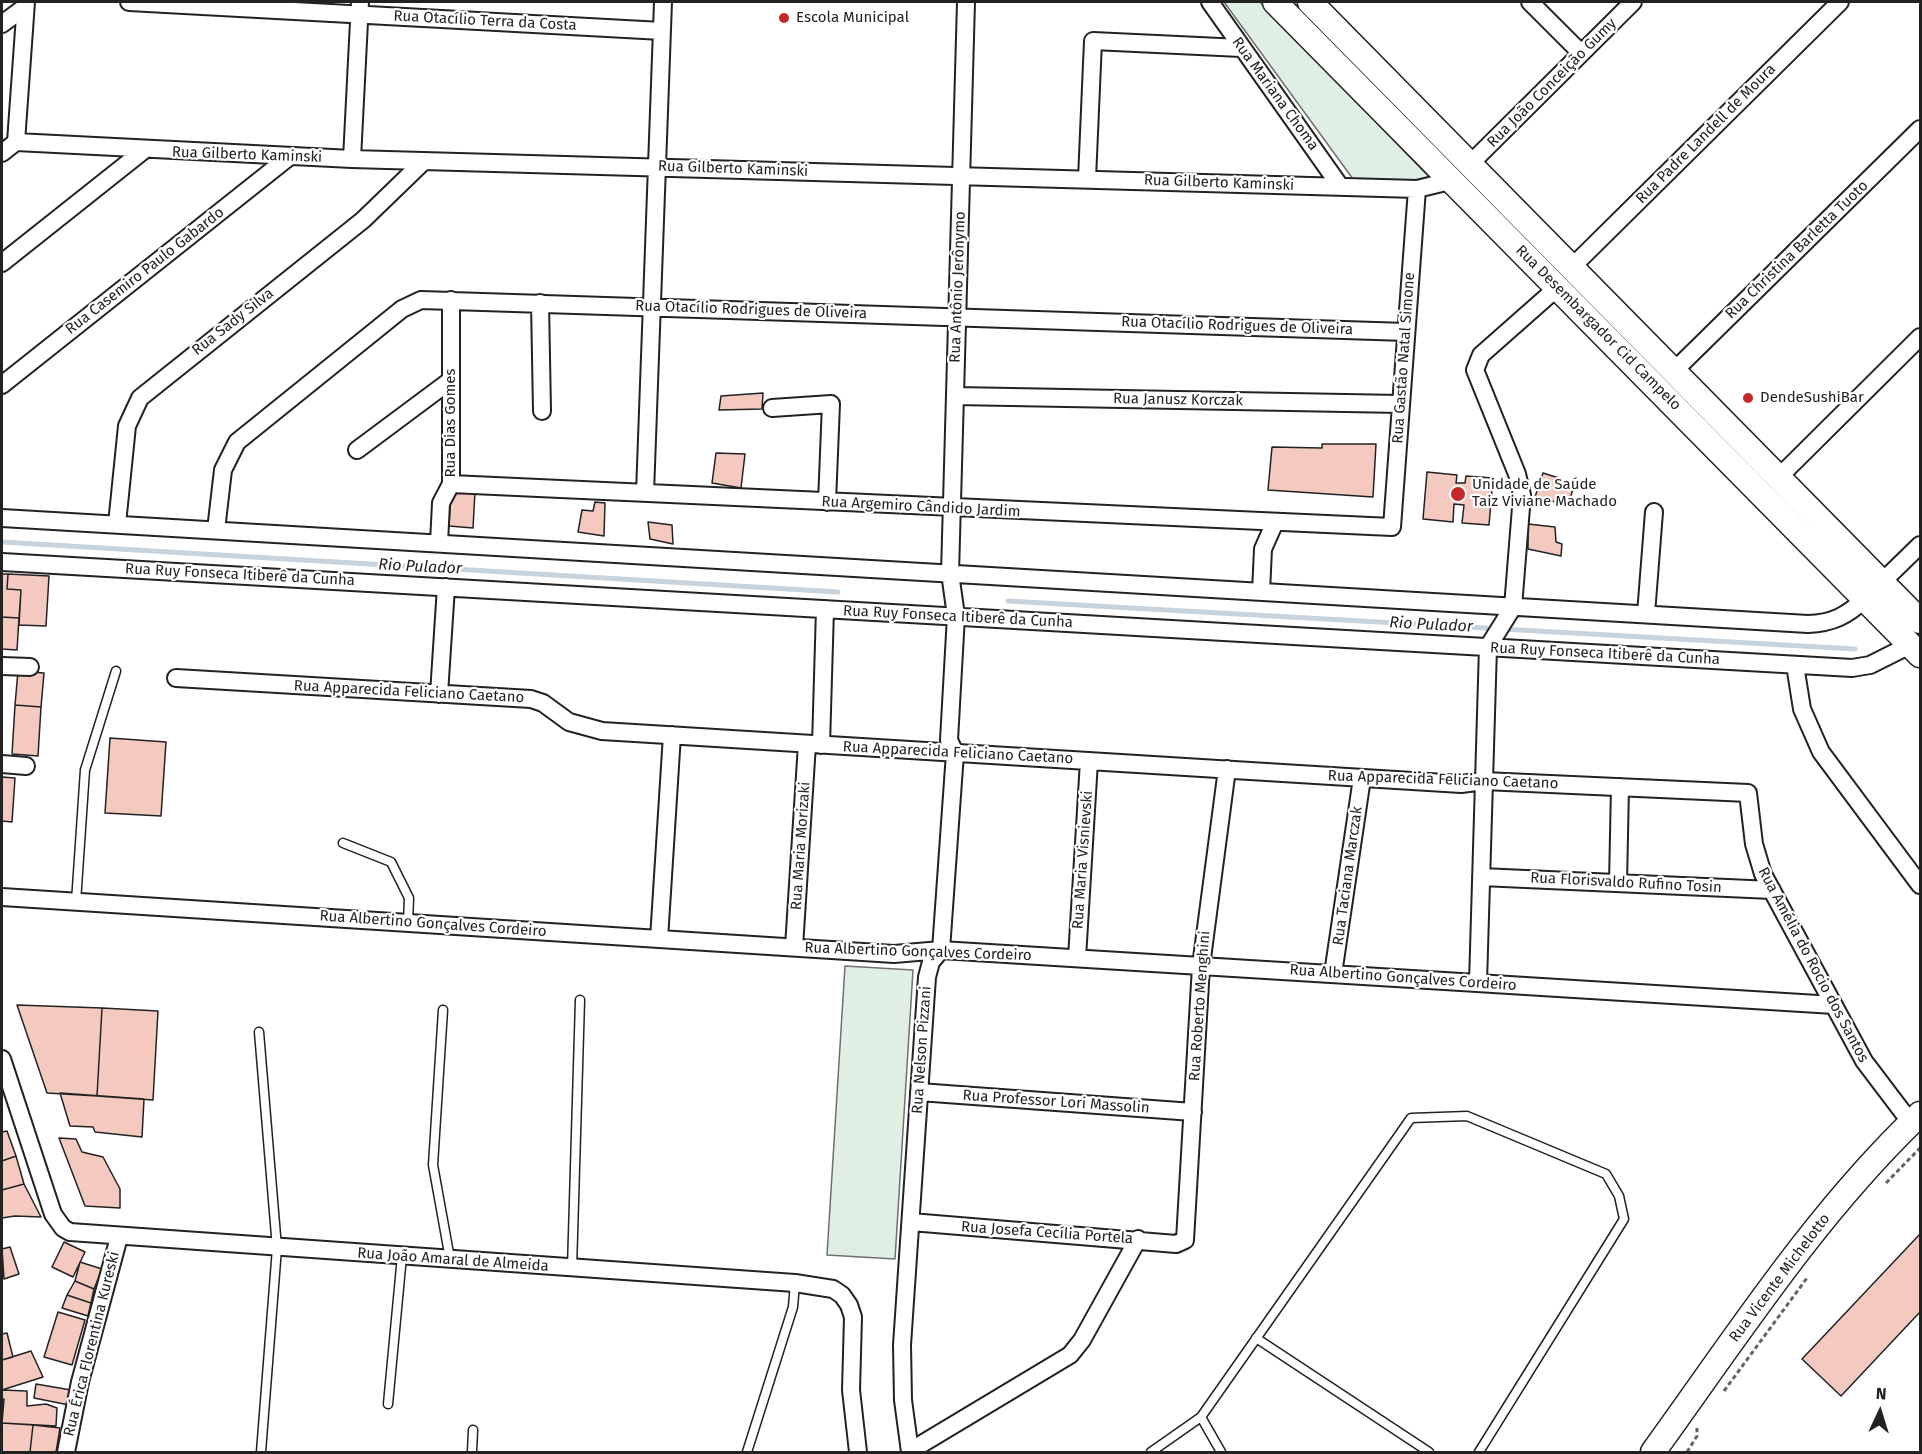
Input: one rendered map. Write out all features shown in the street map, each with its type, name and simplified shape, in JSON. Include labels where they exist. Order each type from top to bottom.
[{"type":"main road","name":"Rua Desembargador Cid Campelo","points":[[1275,2],[1915,650]]},
{"type":"main road","name":"Rua Desembargador Cid Campelo","points":[[1310,2],[1920,621]]},
{"type":"main road","points":[[1450,181],[1470,164]]},
{"type":"main road","points":[[1865,599],[1882,582]]},
{"type":"main road","name":"Rua Vicente Michelotto","points":[[1653,1452],[1810,1236],[1863,1172],[1916,1119]]},
{"type":"street","name":"Rua Otacílio Terra da Costa","points":[[129,2],[359,8],[662,31]]},
{"type":"street","points":[[645,493],[663,2]]},
{"type":"street","name":"Rua Antônio Jerônymo","points":[[956,616],[950,573],[966,2]]},
{"type":"street","name":"Rua Mariana Choma","points":[[1210,2],[1340,186]]},
{"type":"street","points":[[1530,2],[1581,53]]},
{"type":"street","name":"Rua João Conceição Gumy","points":[[1470,164],[1633,2]]},
{"type":"street","name":"Rua Padre Landell de Moura","points":[[1572,267],[1840,2]]},
{"type":"street","points":[[2,24],[25,4]]},
{"type":"street","points":[[2,153],[16,142],[25,4]]},
{"type":"street","points":[[352,159],[359,8]]},
{"type":"street","points":[[1087,179],[1094,41],[1241,48]]},
{"type":"street","name":"Rua Christina Barletta Tuoto","points":[[1674,371],[1920,129]]},
{"type":"street","name":"Rua Gilberto Kaminski","points":[[16,142],[143,151],[289,157],[1417,189],[1450,181]]},
{"type":"street","points":[[2,262],[143,151]]},
{"type":"street","name":"Rua Casemiro Paulo Gabardo","points":[[2,385],[289,157]]},
{"type":"street","name":"Rua Sady Silva","points":[[117,525],[128,426],[140,398],[363,220],[424,161]]},
{"type":"street","name":"Rua Gastão Natal Simone","points":[[1392,527],[1417,189]]},
{"type":"street","points":[[1478,983],[1488,647],[1513,607],[1521,484],[1475,370],[1481,355],[1558,287]]},
{"type":"street","name":"Rua Otacílio Rodrigues de Oliveira","points":[[216,530],[223,470],[237,442],[402,309],[421,300],[1406,332]]},
{"type":"street","name":"Rua Dias Gomes","points":[[439,543],[441,503],[451,484],[451,300]]},
{"type":"street","points":[[540,303],[542,411]]},
{"type":"street","points":[[1779,477],[1920,337]]},
{"type":"street","points":[[357,450],[451,380]]},
{"type":"street","name":"Rua Janusz Korczak","points":[[955,396],[1401,404]]},
{"type":"street","points":[[772,408],[831,404],[827,502]]},
{"type":"street","name":"Rua Argemiro Cândido Jardim","points":[[451,484],[1392,527]]},
{"type":"street","points":[[1647,614],[1654,513]]},
{"type":"street","points":[[2,518],[1820,624],[1847,616],[1865,599]]},
{"type":"street","points":[[1261,592],[1263,549],[1275,522]]},
{"type":"street","points":[[1882,582],[1920,545]]},
{"type":"street","name":"Rua Ruy Fonseca Itiberê da Cunha","points":[[2,562],[1795,665],[1862,668],[1915,650]]},
{"type":"street","points":[[439,694],[446,587]]},
{"type":"street","name":"Rua Maria Morizaki","points":[[794,947],[825,609]]},
{"type":"street","name":"Rua Nelson Pizzani","points":[[910,1452],[902,1365],[927,977],[931,962],[941,950],[955,753],[950,740],[956,616]]},
{"type":"street","points":[[1795,665],[1802,709],[1821,752],[1920,885]]},
{"type":"street","points":[[2,666],[30,667]]},
{"type":"street","name":"Rua Apparecida Feliciano Caetano","points":[[176,678],[537,700],[569,722],[591,730],[1461,784],[1484,781],[1748,793]]},
{"type":"street","points":[[659,939],[672,735]]},
{"type":"street","name":"Rua Maria Visnievski","points":[[1077,958],[1089,761]]},
{"type":"street","points":[[2,765],[26,766]]},
{"type":"street","name":"Rua Roberto Menghini","points":[[1183,1243],[1187,1236],[1201,966],[1227,769]]},
{"type":"street","name":"Rua Taciana Marczak","points":[[1333,974],[1362,778]]},
{"type":"street","points":[[1618,883],[1620,787]]},
{"type":"street","name":"Rua Amélia do Rocio dos Santos","points":[[1748,793],[1757,860],[1772,890],[1870,1072],[1916,1119]]},
{"type":"street","name":"Rua Florisvaldo Rufino Tosin","points":[[1481,877],[1772,890]]},
{"type":"street","name":"Rua Albertino Gonçalves Cordeiro","points":[[2,897],[894,954],[941,950],[1834,1005]]},
{"type":"street","name":"Rua João Amaral de Almeida","points":[[2,1059],[53,1214],[63,1228],[80,1234],[795,1283],[832,1289],[842,1295],[853,1317],[851,1390],[858,1452]]},
{"type":"street","name":"Rua Professor Lori Massolin","points":[[919,1092],[1193,1112]]},
{"type":"street","name":"Rua Josefa Cecília Portela","points":[[911,1222],[1183,1243]]},
{"type":"street","name":"Rua Érica Florentina Kureski","points":[[66,1452],[80,1382],[119,1236]]},
{"type":"street","points":[[910,1452],[1070,1355],[1082,1340],[1138,1239]]},
{"type":"lane","points":[[76,902],[85,770],[116,671]]},
{"type":"lane","points":[[343,843],[391,862],[409,898],[408,923]]},
{"type":"lane","points":[[572,1268],[580,1000]]},
{"type":"lane","points":[[443,1010],[433,1165],[450,1259]]},
{"type":"lane","points":[[259,1032],[277,1248],[261,1452]]},
{"type":"lane","points":[[1151,1452],[1201,1417],[1411,1118],[1467,1116],[1606,1174],[1618,1196],[1624,1219],[1479,1452]]},
{"type":"lane","points":[[388,1404],[402,1256]]},
{"type":"lane","points":[[747,1452],[793,1307],[795,1283]]},
{"type":"lane","points":[[1256,1338],[1429,1452]]},
{"type":"lane","points":[[1201,1417],[1221,1452]]},
{"type":"lane","points":[[472,1452],[473,1430]]},
{"type":"path","points":[[1882,1186],[1920,1148]]},
{"type":"path","points":[[1724,1392],[1810,1273]]},
{"type":"path","points":[[1687,1452],[1697,1436],[1697,1428]]},
{"type":"green space","points":[[1224,2],[1260,2],[1434,182],[1353,179]]},
{"type":"green space","points":[[845,966],[913,970],[895,1259],[827,1255]]},
{"type":"building","points":[[763,393],[762,409],[719,410],[721,396]]},
{"type":"building","points":[[1322,444],[1376,444],[1373,497],[1268,490],[1272,447],[1322,448]]},
{"type":"building","points":[[716,453],[745,454],[741,488],[712,483]]},
{"type":"building","name":"Unidade de Saúde Taiz Viviane Machado","points":[[1427,472],[1457,475],[1456,483],[1465,483],[1466,476],[1493,478],[1489,525],[1462,523],[1464,505],[1454,504],[1453,522],[1423,519]]},
{"type":"building","points":[[1543,473],[1562,479],[1562,485],[1574,486],[1568,505],[1535,497]]},
{"type":"building","points":[[451,491],[475,492],[473,528],[449,526]]},
{"type":"building","points":[[595,502],[605,503],[604,536],[578,532],[582,510],[593,511]]},
{"type":"building","points":[[648,522],[672,525],[673,544],[650,539]]},
{"type":"building","points":[[1528,524],[1555,527],[1556,542],[1562,544],[1561,556],[1528,549]]},
{"type":"building","points":[[2,574],[8,574],[7,589],[21,590],[19,618],[2,617]]},
{"type":"building","points":[[8,574],[49,576],[46,626],[19,625],[21,590],[7,589]]},
{"type":"building","points":[[2,617],[19,618],[17,650],[2,649]]},
{"type":"building","points":[[18,671],[44,673],[41,707],[15,705]]},
{"type":"building","points":[[15,705],[41,707],[38,756],[12,754]]},
{"type":"building","points":[[110,738],[166,742],[161,816],[105,813]]},
{"type":"building","points":[[2,777],[15,778],[12,822],[2,821]]},
{"type":"building","points":[[17,1005],[102,1008],[97,1096],[47,1093]]},
{"type":"building","points":[[102,1008],[158,1011],[153,1100],[97,1096]]},
{"type":"building","points":[[60,1093],[144,1099],[142,1137],[95,1132],[93,1127],[70,1126]]},
{"type":"building","points":[[7,1131],[16,1156],[2,1161],[2,1132]]},
{"type":"building","points":[[59,1138],[76,1139],[82,1152],[103,1157],[120,1189],[120,1208],[85,1206]]},
{"type":"building","points":[[16,1156],[24,1184],[2,1190],[2,1161]]},
{"type":"building","points":[[24,1184],[41,1217],[2,1218],[2,1190]]},
{"type":"building","points":[[1920,1234],[1920,1312],[1841,1396],[1802,1359]]},
{"type":"building","points":[[64,1242],[85,1252],[73,1277],[52,1267]]},
{"type":"building","points":[[10,1247],[19,1274],[4,1279],[2,1249]]},
{"type":"building","points":[[80,1262],[102,1269],[94,1289],[75,1281]]},
{"type":"building","points":[[75,1281],[94,1289],[91,1303],[67,1295]]},
{"type":"building","points":[[67,1295],[91,1303],[88,1316],[62,1308]]},
{"type":"building","points":[[58,1312],[85,1320],[72,1365],[44,1357]]},
{"type":"building","points":[[7,1333],[13,1357],[2,1360],[2,1334]]},
{"type":"building","points":[[31,1351],[43,1377],[2,1390],[2,1360]]},
{"type":"building","points":[[36,1384],[71,1390],[69,1405],[34,1398]]},
{"type":"building","points":[[2,1390],[27,1391],[27,1406],[46,1404],[57,1408],[56,1426],[2,1423],[4,1399],[2,1399]]},
{"type":"building","points":[[2,1423],[33,1425],[30,1452],[2,1452]]},
{"type":"building","points":[[33,1425],[60,1428],[56,1452],[30,1452]]},
{"type":"waterway","name":"Rio Pulador","points":[[2,542],[838,592]]},
{"type":"waterway","name":"Rio Pulador","points":[[1008,601],[1855,649]]},
{"type":"place","name":"Escola Municipal","points":[[784,18]]},
{"type":"place","name":"DendeSushiBar","points":[[1748,398]]},
{"type":"place","name":"Unidade de Saúde Taiz Viviane Machado","points":[[1458,494]]}]
